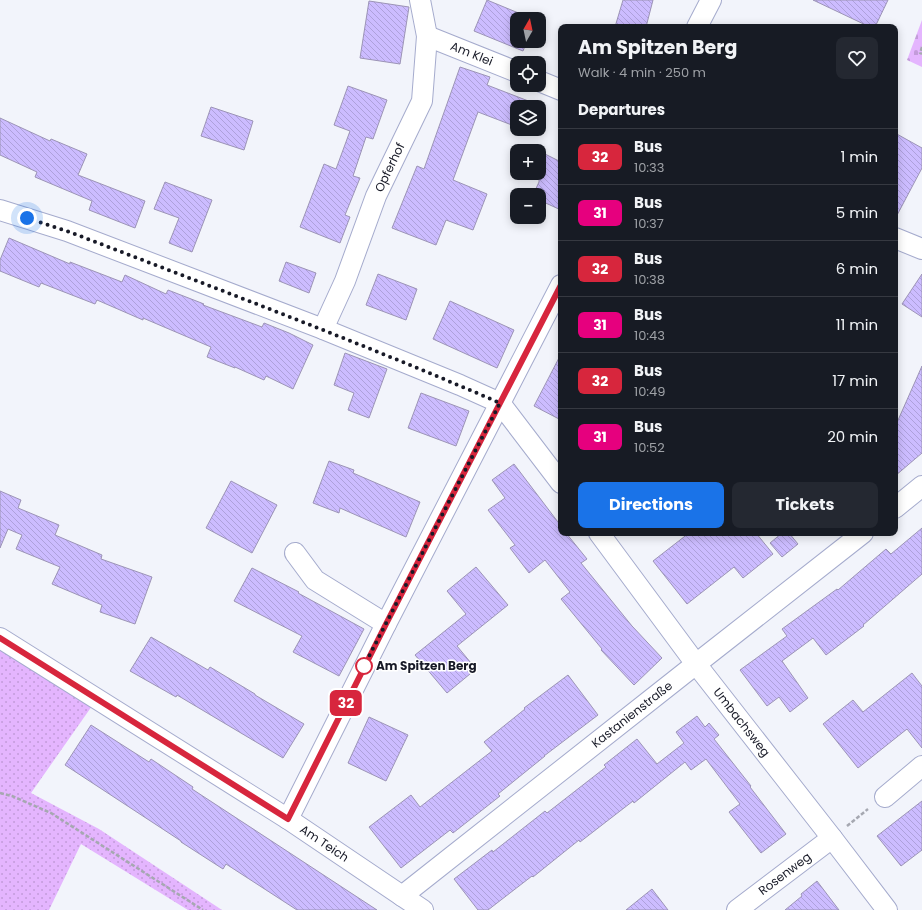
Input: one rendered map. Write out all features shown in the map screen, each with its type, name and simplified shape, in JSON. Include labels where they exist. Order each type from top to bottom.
[{"type":"street","name":"Opferhof","points":[[322,329],[345,281],[376,196],[422,101],[427,36],[420,0]]},
{"type":"street","points":[[699,24],[711,0]]},
{"type":"street","name":"Am Klei","points":[[427,36],[510,69]]},
{"type":"street","points":[[546,84],[558,89]]},
{"type":"street","points":[[0,210],[67,231],[322,329],[500,403],[558,479]]},
{"type":"street","points":[[898,239],[922,249]]},
{"type":"street","points":[[288,819],[386,624],[558,291]]},
{"type":"street","points":[[898,506],[922,486]]},
{"type":"street","name":"Umbachsweg","points":[[600,536],[696,664],[887,910]]},
{"type":"street","name":"Kastanienstraße","points":[[402,896],[859,536]]},
{"type":"street","points":[[295,553],[315,580],[386,624]]},
{"type":"street","name":"Am Teich","points":[[0,638],[288,819],[423,910]]},
{"type":"street","points":[[884,797],[922,766]]},
{"type":"street","name":"Rosenweg","points":[[737,910],[832,838]]},
{"type":"path","points":[[922,47],[920,52],[922,54]]},
{"type":"path","points":[[0,793],[12,796],[51,813],[204,910]]},
{"type":"path","points":[[832,838],[884,797]]},
{"type":"green space","points":[[922,20],[922,67],[907,60]]},
{"type":"green space","points":[[0,648],[92,706],[31,793],[99,829],[222,910],[188,910],[81,844],[49,910],[0,910]]},
{"type":"building","points":[[487,0],[516,12],[510,12],[510,46],[474,31]]},
{"type":"building","points":[[623,0],[653,0],[647,24],[616,24]]},
{"type":"building","points":[[813,0],[888,0],[876,24],[864,24]]},
{"type":"building","points":[[369,1],[409,7],[400,64],[360,58]]},
{"type":"building","points":[[516,48],[524,48],[523,51]]},
{"type":"building","points":[[460,67],[490,77],[487,85],[526,100],[510,100],[510,124],[478,112],[453,180],[487,194],[473,230],[446,220],[436,245],[392,228],[417,166],[424,169]]},
{"type":"building","points":[[348,86],[387,100],[373,139],[366,137],[353,176],[360,178],[345,215],[350,217],[340,243],[300,227],[324,164],[336,169],[350,131],[334,125]]},
{"type":"building","points":[[211,107],[253,121],[244,150],[201,136]]},
{"type":"building","points":[[0,118],[50,141],[51,139],[87,154],[78,175],[145,201],[135,228],[89,210],[92,201],[35,177],[37,172],[0,155]]},
{"type":"building","points":[[898,135],[922,148],[922,168],[898,213]]},
{"type":"building","points":[[546,154],[558,160],[558,209],[546,203],[546,188],[536,188],[539,180],[546,180]]},
{"type":"building","points":[[165,182],[212,200],[192,252],[169,243],[179,218],[154,209]]},
{"type":"building","points":[[9,238],[70,264],[70,262],[122,282],[125,275],[166,294],[168,290],[262,327],[264,323],[313,345],[293,389],[266,376],[264,380],[235,367],[207,357],[211,347],[143,318],[143,320],[97,300],[95,304],[41,283],[39,287],[0,271],[0,260]]},
{"type":"building","points":[[286,262],[316,273],[309,293],[279,281]]},
{"type":"building","points":[[378,274],[417,289],[406,320],[366,305]]},
{"type":"building","points":[[922,274],[922,317],[902,304]]},
{"type":"building","points":[[450,301],[514,330],[497,368],[433,339]]},
{"type":"building","points":[[345,353],[387,369],[369,418],[348,410],[354,393],[334,385]]},
{"type":"building","points":[[558,360],[558,418],[534,406]]},
{"type":"building","points":[[922,366],[922,453],[898,473],[898,420]]},
{"type":"building","points":[[421,393],[469,411],[456,446],[408,428]]},
{"type":"building","points":[[329,461],[354,470],[353,473],[420,502],[406,537],[340,508],[339,513],[313,503]]},
{"type":"building","points":[[514,464],[558,522],[558,536],[568,536],[587,559],[581,563],[632,626],[662,658],[634,685],[601,650],[602,649],[561,599],[570,592],[545,560],[529,573],[510,548],[515,545],[488,510],[505,498],[492,480]]},
{"type":"building","points":[[231,481],[277,505],[252,553],[206,528]]},
{"type":"building","points":[[0,491],[21,500],[18,508],[59,525],[55,535],[102,555],[101,559],[152,577],[135,624],[100,612],[102,605],[52,584],[60,567],[16,549],[22,535],[8,529],[0,548]]},
{"type":"building","points":[[922,528],[922,574],[863,625],[864,626],[826,655],[813,638],[782,661],[808,698],[790,712],[779,697],[767,706],[740,670],[787,636],[782,629],[837,589],[838,590],[886,549],[891,554]]},
{"type":"building","points":[[685,536],[758,536],[773,554],[743,578],[734,567],[687,604],[653,561]]},
{"type":"building","points":[[778,536],[791,536],[798,544],[782,557],[770,543]]},
{"type":"building","points":[[476,567],[508,605],[457,646],[476,669],[447,693],[415,655],[466,614],[447,591]]},
{"type":"building","points":[[252,568],[299,592],[298,593],[364,629],[339,676],[293,652],[302,636],[234,601]]},
{"type":"building","points":[[151,637],[208,670],[210,667],[304,724],[283,758],[177,695],[176,697],[130,671]]},
{"type":"building","points":[[912,673],[922,686],[922,748],[907,729],[858,768],[823,724],[853,700],[863,712]]},
{"type":"building","points":[[568,675],[598,715],[544,756],[498,794],[500,796],[453,833],[450,830],[401,868],[369,827],[411,795],[420,807],[492,751],[484,742],[525,709],[524,708]]},
{"type":"building","points":[[697,716],[705,727],[709,723],[719,735],[714,739],[786,834],[761,853],[729,812],[740,804],[706,759],[691,770],[685,762],[634,803],[633,801],[580,842],[579,840],[533,877],[532,876],[488,910],[478,910],[454,879],[492,850],[493,852],[545,811],[547,813],[606,767],[604,765],[637,739],[657,764],[684,743],[676,732]]},
{"type":"building","points":[[369,717],[408,735],[386,781],[348,763]]},
{"type":"building","points":[[91,725],[149,762],[151,759],[193,787],[192,789],[377,910],[297,910],[226,864],[223,869],[181,842],[65,765]]},
{"type":"building","points":[[922,801],[922,850],[901,866],[877,836]]},
{"type":"building","points":[[817,881],[839,910],[785,910],[802,896],[801,894]]},
{"type":"building","points":[[652,889],[668,910],[626,910]]},
{"type":"bus line","name":"32","points":[[0,638],[288,819],[386,624],[558,291]]},
{"type":"place","name":"Am Spitzen Berg","points":[[364,666]]},
{"type":"route","points":[[27,218],[67,231],[322,329],[460,385],[500,403],[364,666]]}]
